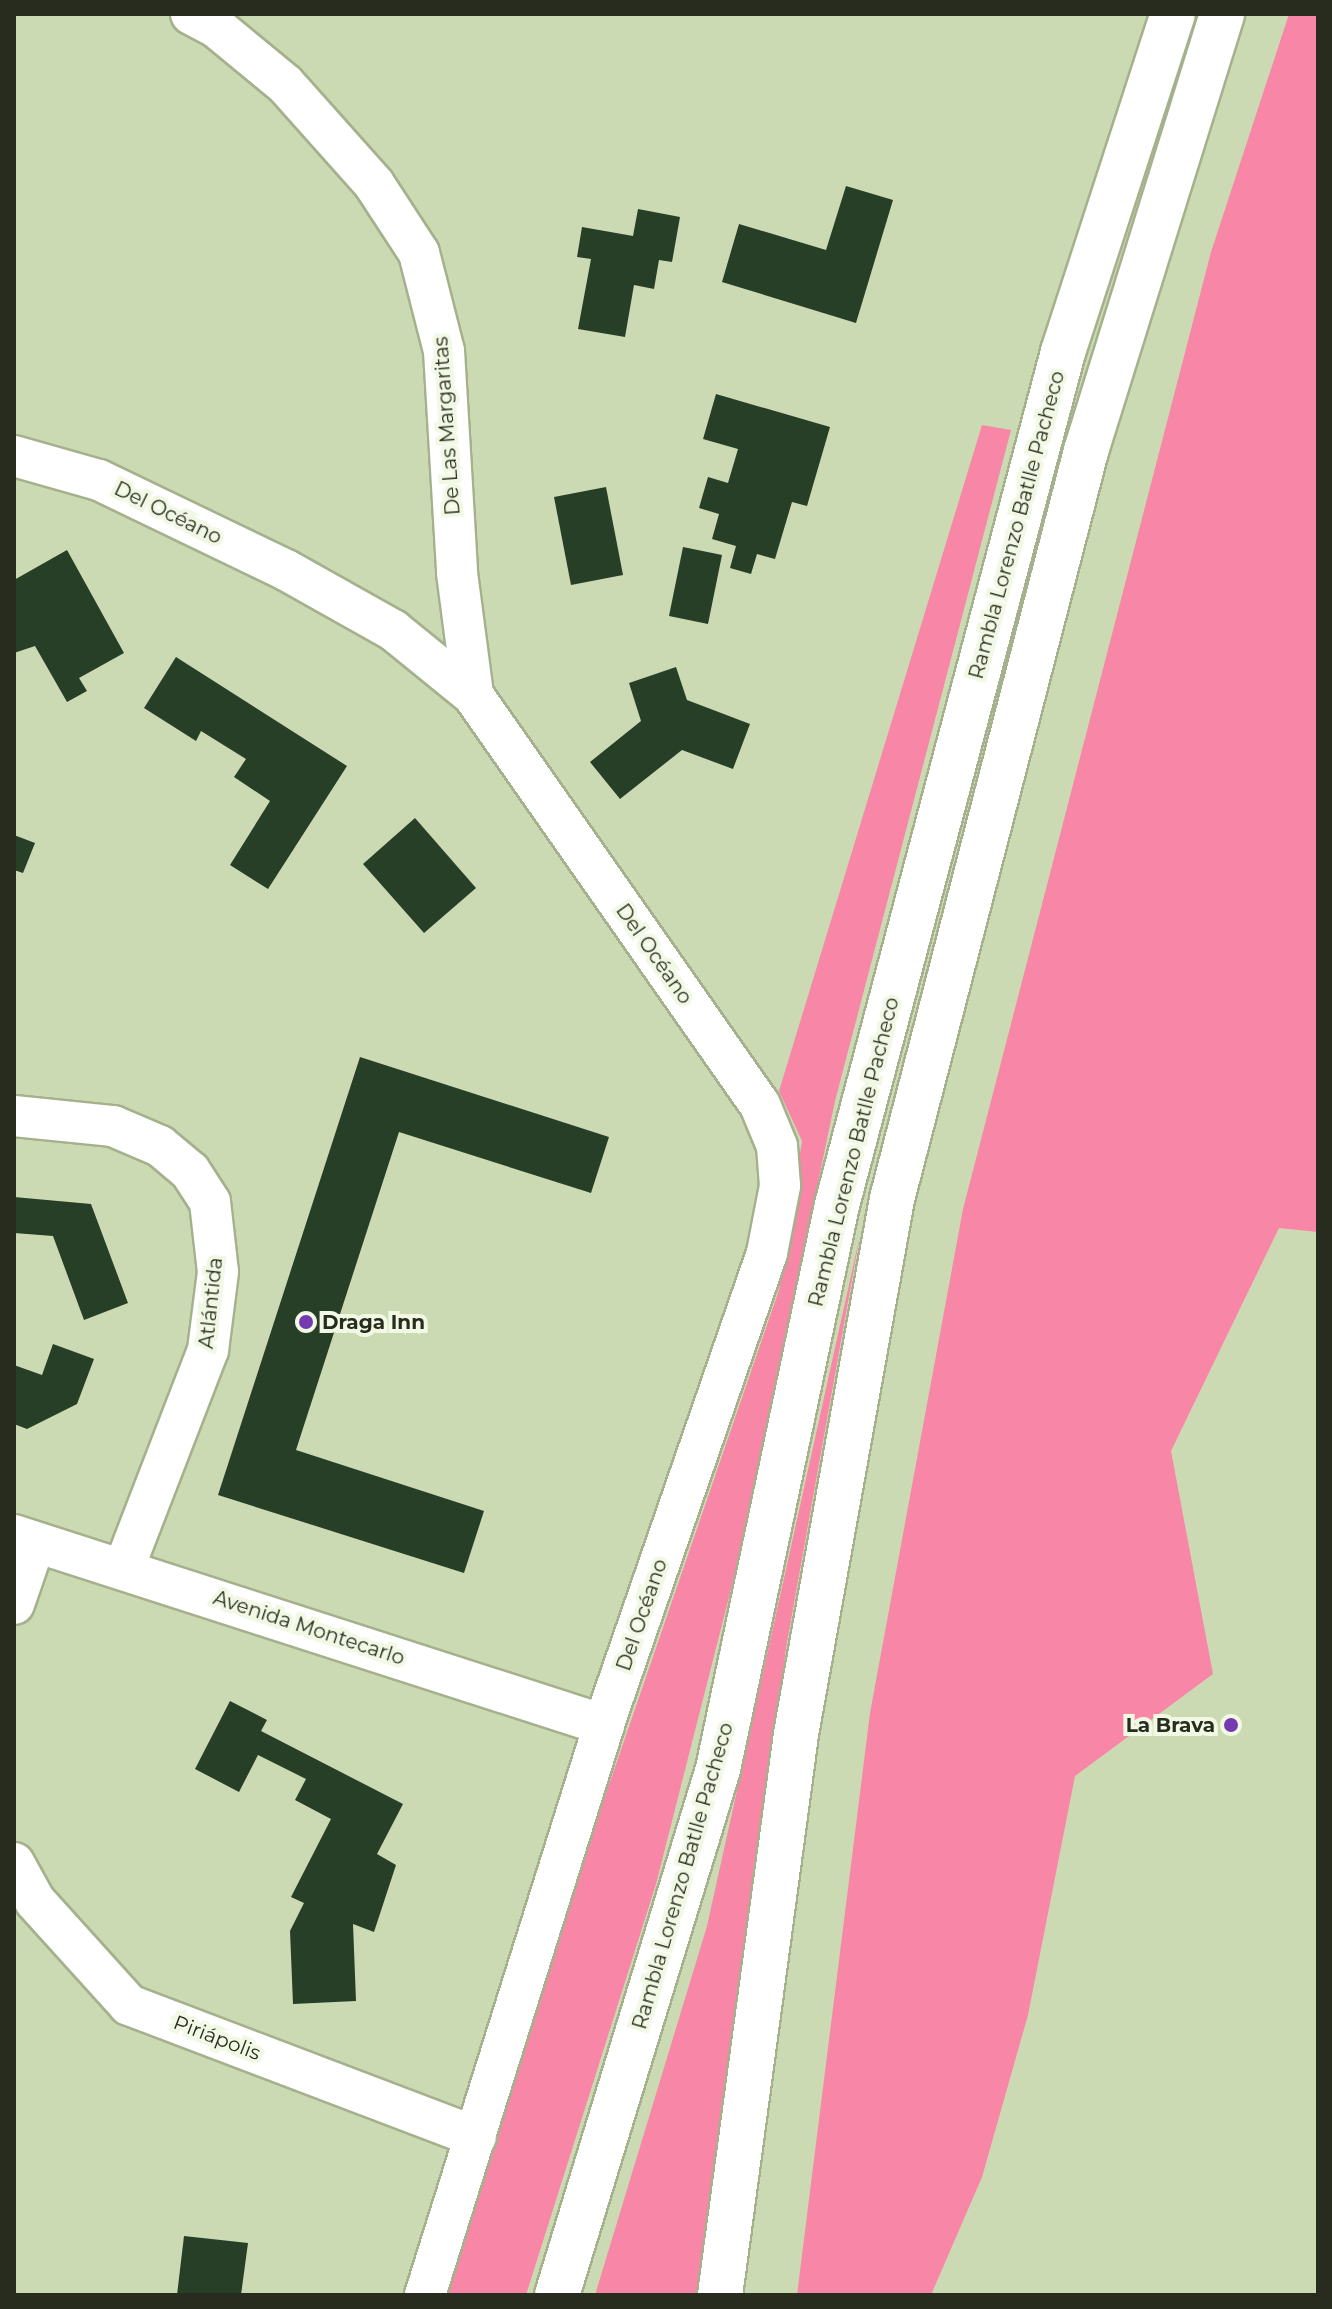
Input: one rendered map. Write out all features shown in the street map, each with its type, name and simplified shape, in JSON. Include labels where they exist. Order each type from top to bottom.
[{"type":"main road","name":"Rambla Lorenzo Batlle Pacheco","points":[[557,2295],[718,1769],[837,1205],[1063,352],[1173,14]]},
{"type":"main road","points":[[720,2295],[796,1734],[892,1199],[1086,451],[1222,14]]},
{"type":"street","name":"De Las Margaritas","points":[[191,14],[217,28],[285,84],[374,184],[419,253],[444,351],[457,573],[473,695]]},
{"type":"street","name":"Del Océano","points":[[14,456],[99,480],[286,570],[393,630],[473,695],[760,1105],[777,1146],[780,1186],[767,1253],[604,1725]]},
{"type":"street","name":"Atlántida","points":[[14,1116],[113,1126],[160,1146],[190,1171],[210,1202],[218,1272],[208,1350],[124,1568]]},
{"type":"street","name":"Avenida Montecarlo","points":[[25,1539],[124,1568],[604,1725]]},
{"type":"street","points":[[14,1604],[25,1539]]},
{"type":"street","points":[[425,2295],[604,1725]]},
{"type":"street","name":"Piriápolis","points":[[14,1863],[25,1908],[129,2005],[476,2137]]},
{"type":"shaded area","points":[[1289,14],[1318,14],[1318,1232],[1279,1228],[1171,1451],[1213,1674],[1075,1776],[1028,2015],[982,2177],[931,2295],[797,2295],[870,1713],[963,1209],[1211,252]]},
{"type":"shaded area","points":[[982,425],[1011,430],[835,1101],[743,1542],[656,1884],[526,2295],[443,2295],[511,2070],[779,1290],[802,1141],[779,1091]]},
{"type":"shaded area","points":[[860,1235],[786,1648],[733,2080],[697,2295],[595,2295],[707,1926]]},
{"type":"building","points":[[846,186],[893,200],[856,323],[722,282],[739,224],[826,250]]},
{"type":"building","points":[[638,209],[680,217],[672,262],[659,260],[654,289],[634,285],[625,337],[578,329],[591,259],[577,257],[582,227],[633,236]]},
{"type":"building","points":[[716,394],[830,427],[807,506],[792,502],[775,559],[757,554],[751,574],[730,568],[736,546],[712,539],[719,514],[699,508],[708,477],[728,483],[738,449],[703,439]]},
{"type":"building","points":[[606,487],[623,575],[571,585],[554,497]]},
{"type":"building","points":[[683,547],[722,555],[708,624],[669,616]]},
{"type":"building","points":[[67,550],[124,653],[79,678],[87,691],[67,702],[35,646],[14,653],[14,580]]},
{"type":"building","points":[[176,657],[347,766],[268,889],[230,865],[270,801],[234,777],[246,759],[201,731],[196,741],[144,708]]},
{"type":"building","points":[[676,667],[687,700],[750,724],[733,769],[682,750],[620,799],[590,762],[641,721],[629,683]]},
{"type":"building","points":[[415,818],[476,888],[424,933],[363,864]]},
{"type":"building","points":[[14,835],[35,843],[23,873],[14,870]]},
{"type":"building","name":"Draga Inn","points":[[360,1057],[609,1137],[591,1193],[399,1132],[296,1450],[484,1511],[464,1573],[218,1495]]},
{"type":"building","points":[[14,1197],[91,1204],[128,1303],[84,1320],[53,1236],[14,1233]]},
{"type":"building","points":[[53,1344],[94,1359],[77,1404],[27,1429],[14,1424],[14,1365],[42,1375]]},
{"type":"building","points":[[230,1701],[267,1720],[261,1731],[403,1804],[377,1854],[396,1865],[374,1932],[353,1924],[356,2001],[293,2004],[290,1931],[304,1903],[291,1897],[331,1819],[295,1800],[306,1779],[258,1755],[239,1792],[195,1769]]},
{"type":"building","points":[[184,2236],[248,2243],[241,2295],[177,2295]]},
{"type":"place","name":"Draga Inn","points":[[306,1322]]},
{"type":"place","name":"La Brava","points":[[1231,1725]]}]
